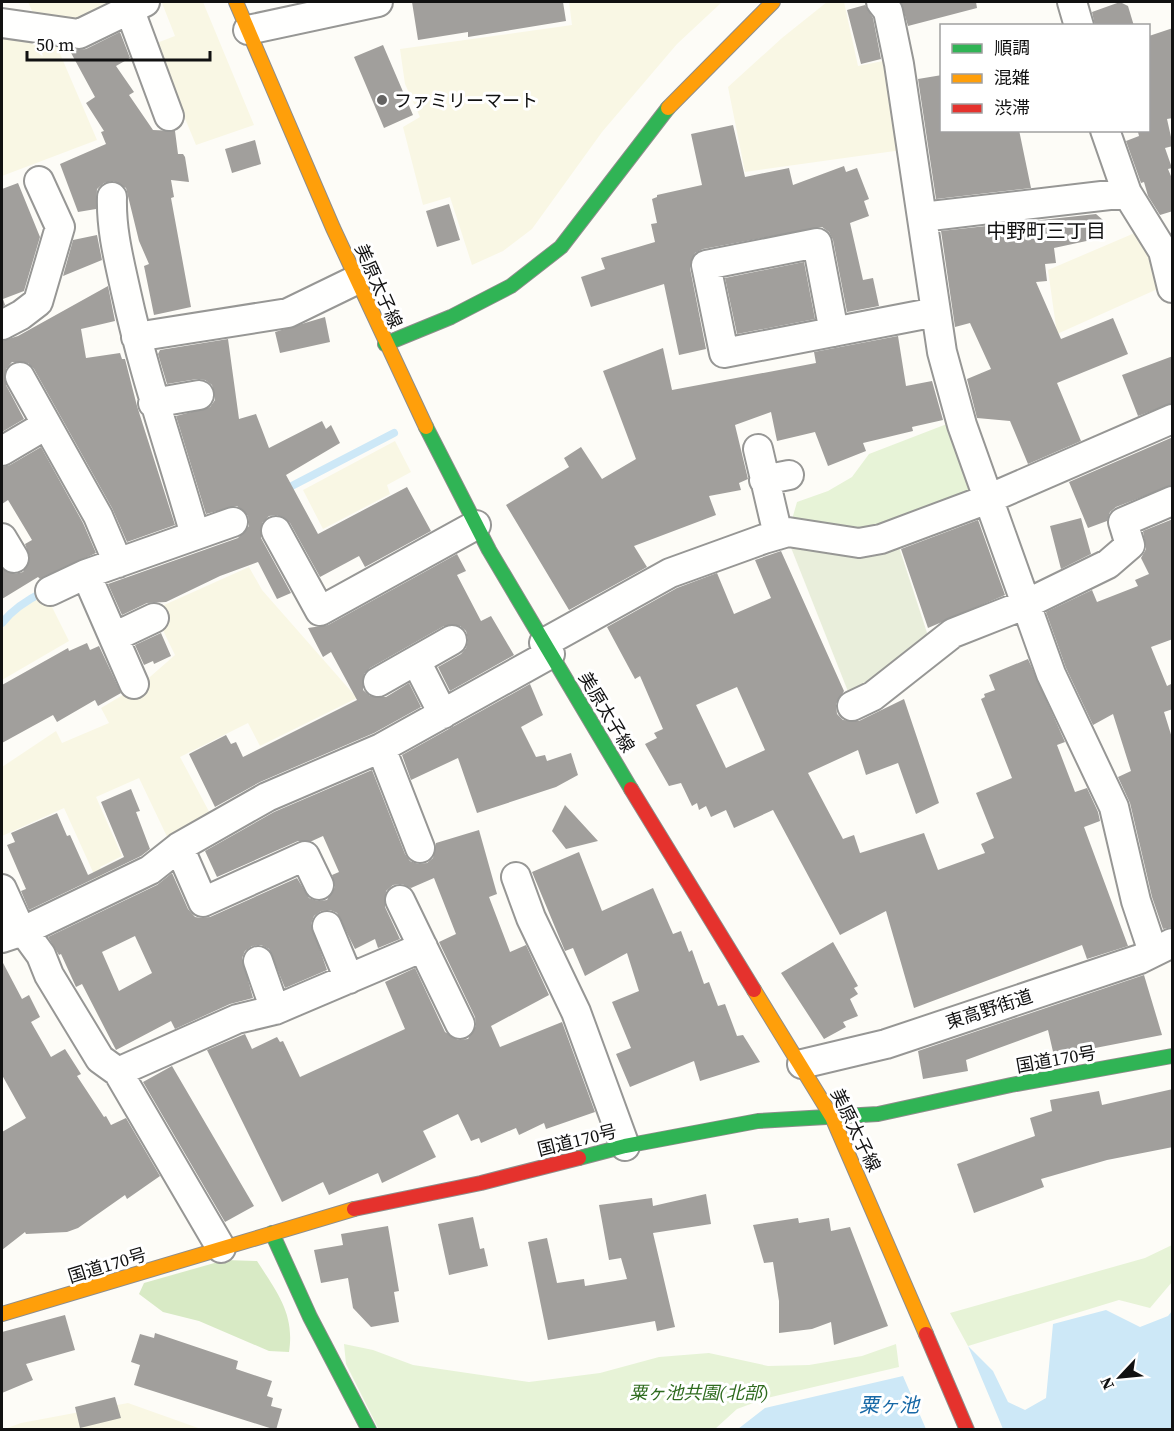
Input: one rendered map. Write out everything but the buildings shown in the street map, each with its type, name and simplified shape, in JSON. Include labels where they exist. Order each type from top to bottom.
[{"type":"main road","name":"美原太子線","points":[[236,2],[385,344],[476,525],[718,936],[802,1064],[832,1117],[967,1430]]},
{"type":"main road","points":[[385,344],[451,317],[511,286],[561,247],[633,150],[682,91],[773,2]]},
{"type":"main road","name":"国道170号","points":[[2,1314],[337,1212],[481,1183],[625,1146],[758,1121],[878,1114],[1011,1085],[1173,1056]]},
{"type":"main road","points":[[272,1233],[300,1297],[369,1430]]},
{"type":"street","points":[[248,30],[378,2]]},
{"type":"street","points":[[881,2],[888,10],[899,64],[942,352],[962,425],[1050,674],[1114,807],[1136,902],[1163,947]]},
{"type":"street","points":[[2,23],[79,34],[137,5],[170,116]]},
{"type":"street","points":[[1106,132],[1127,193],[1150,226],[1168,259],[1173,288]]},
{"type":"street","points":[[2,325],[21,315],[38,302],[60,227],[39,181]]},
{"type":"street","points":[[922,217],[1127,193]]},
{"type":"street","points":[[112,197],[111,221],[136,337],[153,403],[170,448],[195,535]]},
{"type":"street","points":[[834,332],[817,243],[706,265],[724,353],[834,332],[936,312]]},
{"type":"street","points":[[136,337],[288,313],[356,280]]},
{"type":"street","points":[[20,377],[98,516],[118,563]]},
{"type":"street","points":[[153,403],[199,395]]},
{"type":"street","points":[[12,935],[150,870],[179,847],[267,797],[381,748],[443,714],[670,573],[788,532],[859,543],[881,538],[988,499],[1173,419]]},
{"type":"street","points":[[2,451],[46,425]]},
{"type":"street","points":[[758,449],[776,477],[778,535]]},
{"type":"street","points":[[852,706],[873,696],[953,633],[1024,605],[1108,564],[1130,545],[1123,522],[1173,501]]},
{"type":"street","points":[[50,591],[86,574],[233,522]]},
{"type":"street","points":[[276,531],[320,610],[476,525]]},
{"type":"street","points":[[86,574],[135,684]]},
{"type":"street","points":[[114,637],[154,618]]},
{"type":"street","points":[[378,682],[452,640]]},
{"type":"street","points":[[416,661],[443,714]]},
{"type":"street","points":[[381,748],[420,848]]},
{"type":"street","points":[[179,847],[203,902],[305,855],[319,885]]},
{"type":"street","points":[[516,877],[531,918],[576,1012],[625,1146]]},
{"type":"street","points":[[2,889],[12,935],[41,955],[49,975],[100,1059],[118,1072],[221,1248]]},
{"type":"street","points":[[400,900],[460,1024]]},
{"type":"street","points":[[327,926],[349,979]]},
{"type":"street","points":[[118,1072],[237,1019],[275,1010],[423,947]]},
{"type":"street","name":"東高野街道","points":[[802,1064],[886,1044],[1140,959],[1163,947]]},
{"type":"street","points":[[258,961],[275,1010]]},
{"type":"shaded area","points":[[28,2],[111,2],[73,21],[33,13]]},
{"type":"shaded area","points":[[203,2],[254,125],[196,145],[154,44],[175,36],[162,3]]},
{"type":"shaded area","points":[[569,2],[722,2],[677,44],[602,132],[532,229],[503,251],[472,265],[450,197],[423,205],[403,127],[420,117],[405,84],[400,49],[572,25]]},
{"type":"shaded area","points":[[827,2],[844,2],[858,66],[888,60],[902,150],[745,172],[728,87],[782,38]]},
{"type":"shaded area","points":[[2,29],[55,42],[97,140],[2,176]]},
{"type":"shaded area","points":[[1144,229],[1162,287],[1057,334],[1048,270]]},
{"type":"shaded area","points":[[395,441],[411,472],[387,485],[390,494],[323,529],[303,490]]},
{"type":"shaded area","points":[[249,567],[262,590],[357,698],[260,746],[248,723],[180,757],[213,819],[171,845],[139,778],[96,797],[122,856],[100,867],[105,879],[98,883],[64,808],[2,836],[2,767],[56,731],[62,743],[109,723],[101,708],[143,683],[175,655],[153,610]]},
{"type":"shaded area","points":[[45,593],[69,641],[2,680],[2,629],[15,611]]},
{"type":"shaded area","points":[[128,1403],[201,1429],[2,1430],[21,1423]]},
{"type":"green space","points":[[952,422],[978,491],[866,535],[791,523],[797,502],[828,491],[852,477],[869,454]]},
{"type":"green space","points":[[788,540],[897,541],[931,645],[849,694]]},
{"type":"green space","points":[[1172,1245],[1172,1282],[1150,1308],[1119,1300],[968,1346],[950,1313],[1145,1258]]},
{"type":"green space","points":[[225,1260],[257,1261],[277,1293],[287,1315],[289,1352],[269,1351],[199,1321],[163,1312],[139,1294],[144,1283]]},
{"type":"green space","name":"粟ヶ池共園(北部)","points":[[344,1344],[373,1350],[413,1365],[529,1382],[600,1373],[659,1357],[709,1353],[768,1366],[809,1365],[862,1356],[896,1344],[899,1367],[767,1398],[737,1409],[715,1429],[379,1430],[346,1364]]},
{"type":"water","points":[[1106,1310],[1140,1327],[1168,1316],[1172,1311],[1172,1429],[1003,1429],[968,1346],[993,1371],[1008,1402],[1025,1410],[1046,1398],[1053,1324]]},
{"type":"water","name":"粟ヶ池","points":[[903,1376],[926,1429],[738,1429],[765,1408]]},
{"type":"waterway","points":[[284,490],[394,433]]},
{"type":"waterway","points":[[2,623],[26,602],[43,592],[45,594]]},
{"type":"traffic: fast","points":[[385,344],[451,317],[511,286],[561,247],[668,108]]},
{"type":"traffic: fast","points":[[426,427],[489,550],[631,789]]},
{"type":"traffic: fast","points":[[579,1158],[625,1146],[758,1121],[878,1114],[1011,1085],[1172,1056]]},
{"type":"traffic: fast","points":[[272,1233],[310,1317],[369,1430]]},
{"type":"traffic: slow","points":[[236,2],[333,228],[426,427]]},
{"type":"traffic: slow","points":[[668,108],[773,2]]},
{"type":"traffic: slow","points":[[754,990],[832,1117],[926,1334]]},
{"type":"traffic: slow","points":[[2,1314],[354,1209]]},
{"type":"traffic: jam","points":[[631,789],[754,990]]},
{"type":"traffic: jam","points":[[354,1209],[481,1183],[579,1158]]},
{"type":"traffic: jam","points":[[926,1334],[967,1430]]},
{"type":"place","name":"ファミリーマート","points":[[382,100]]},
{"type":"district","name":"中野町三丁目","points":[[1046,231]]}]
